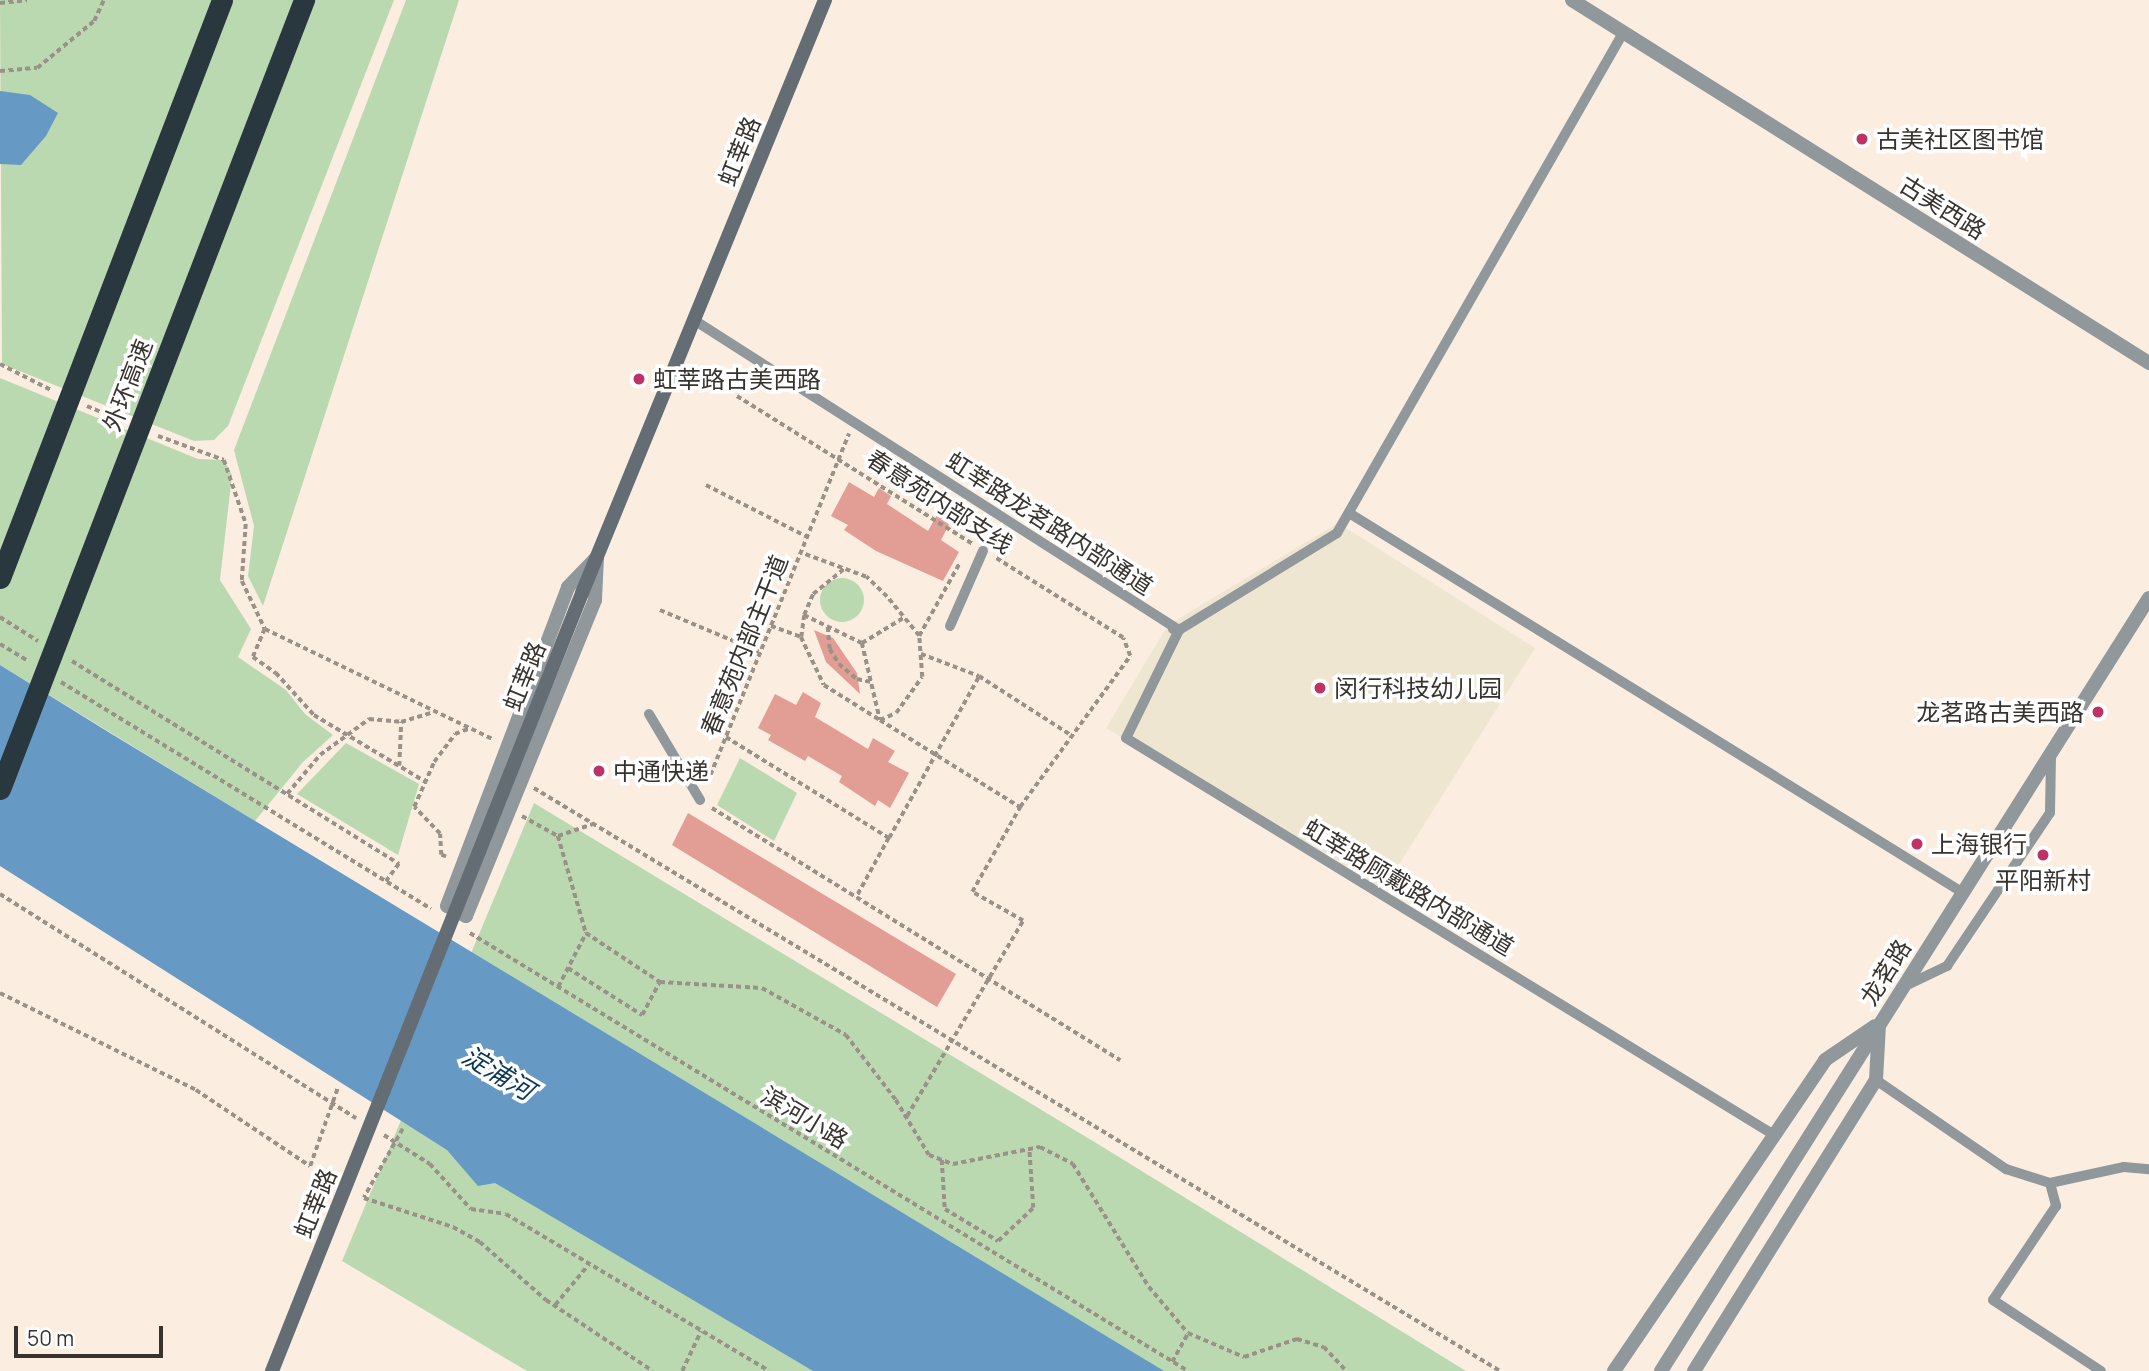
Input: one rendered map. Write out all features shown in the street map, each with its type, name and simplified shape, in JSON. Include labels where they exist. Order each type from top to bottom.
[{"type":"highway","name":"外环高速","points":[[0,578],[222,0]]},
{"type":"highway","name":"外环高速","points":[[0,789],[304,0]]},
{"type":"street","name":"虹莘路","points":[[272,1371],[582,593],[825,0]]},
{"type":"street","name":"古美西路","points":[[1572,0],[2149,363]]},
{"type":"street","points":[[597,556],[595,600],[474,904],[466,916],[447,906],[568,587],[597,556]]},
{"type":"street","name":"龙茗路","points":[[1661,1371],[2149,598]]},
{"type":"street","points":[[1614,1371],[1825,1060],[1880,1023]]},
{"type":"street","points":[[1693,1371],[1877,1080],[1880,1023]]},
{"type":"lane","points":[[1166,629],[1179,630],[1336,533],[1623,33]]},
{"type":"lane","name":"虹莘路龙茗路内部通道","points":[[694,320],[1179,630]]},
{"type":"lane","points":[[1349,513],[1962,892]]},
{"type":"lane","points":[[950,626],[984,551]]},
{"type":"lane","name":"虹莘路顾戴路内部通道","points":[[1179,630],[1126,738],[1774,1135]]},
{"type":"lane","points":[[649,714],[700,800]]},
{"type":"lane","points":[[1903,987],[1947,966],[2050,813],[2052,752]]},
{"type":"lane","points":[[1877,1080],[2006,1169],[2050,1184],[2124,1167],[2149,1169]]},
{"type":"lane","points":[[2050,1184],[2056,1206],[1993,1300],[2101,1371]]},
{"type":"path","points":[[0,3],[27,0]]},
{"type":"path","points":[[0,71],[37,68],[94,21],[104,0]]},
{"type":"path","points":[[0,364],[55,392]]},
{"type":"path","name":"春意苑内部支线","points":[[737,396],[840,457],[1123,638],[1130,656],[1071,735]]},
{"type":"path","points":[[80,403],[128,424]]},
{"type":"path","name":"春意苑内部主干道","points":[[700,800],[854,422]]},
{"type":"path","points":[[152,434],[224,460],[246,524],[242,581],[265,629],[506,746]]},
{"type":"path","points":[[706,485],[807,537]]},
{"type":"path","points":[[919,636],[971,542]]},
{"type":"path","points":[[801,553],[866,577],[905,617],[919,636],[922,677],[911,697],[896,713],[880,720]]},
{"type":"path","points":[[844,569],[813,594],[804,615],[801,637],[824,685],[1020,807]]},
{"type":"path","points":[[660,610],[760,652]]},
{"type":"path","points":[[804,615],[862,643]]},
{"type":"path","points":[[0,617],[46,645]]},
{"type":"path","points":[[862,643],[905,617]]},
{"type":"path","points":[[771,626],[801,637]]},
{"type":"path","points":[[828,627],[830,649],[839,664],[857,678],[871,682]]},
{"type":"path","points":[[265,629],[253,657],[276,673],[314,715],[426,782]]},
{"type":"path","points":[[862,643],[880,720]]},
{"type":"path","points":[[0,644],[35,666]]},
{"type":"path","points":[[906,1117],[1023,921],[972,892],[1020,807],[1071,735],[979,676],[921,654]]},
{"type":"path","points":[[69,660],[399,864],[386,881]]},
{"type":"path","points":[[856,898],[979,676]]},
{"type":"path","points":[[58,680],[440,915]]},
{"type":"path","points":[[287,794],[345,733],[369,719],[401,722],[436,711]]},
{"type":"path","points":[[399,766],[401,722]]},
{"type":"path","points":[[441,855],[440,834],[414,807],[434,762],[455,734],[471,728]]},
{"type":"path","points":[[726,737],[890,838]]},
{"type":"path","points":[[523,781],[1500,1371]]},
{"type":"path","points":[[700,800],[1120,1060]]},
{"type":"path","points":[[511,810],[558,836],[586,933],[660,982],[762,988],[846,1035],[906,1117],[929,1155],[953,1164],[1040,1147],[1073,1164],[1149,1287],[1188,1333],[1244,1357],[1297,1339],[1324,1347],[1346,1371]]},
{"type":"path","points":[[558,836],[594,824]]},
{"type":"path","name":"滨河小路","points":[[463,929],[1188,1371]]},
{"type":"path","points":[[558,987],[586,933]]},
{"type":"path","points":[[568,968],[642,1015],[660,982]]},
{"type":"path","points":[[0,993],[196,1090],[310,1166],[327,1111],[337,1090]]},
{"type":"path","points":[[402,1131],[364,1199],[453,1227],[480,1242],[555,1305],[653,1371]]},
{"type":"path","points":[[942,1160],[945,1209],[998,1241],[1033,1208],[1029,1148]]},
{"type":"path","points":[[555,1305],[589,1264]]},
{"type":"path","points":[[682,1371],[701,1331]]},
{"type":"path","points":[[1172,1362],[1188,1333]]},
{"type":"shaded area","name":"闵行科技幼儿园","points":[[1338,523],[1535,648],[1383,890],[1106,728],[1168,625]]},
{"type":"green space","points":[[0,0],[394,0],[228,426],[214,440],[194,441],[2,364]]},
{"type":"green space","points":[[406,0],[459,0],[263,606],[248,576],[254,526],[234,450]]},
{"type":"green space","points":[[0,378],[198,459],[224,460],[232,475],[220,580],[251,629],[238,657],[286,690],[305,714],[333,735],[303,762],[255,821],[0,665]]},
{"type":"green space","points":[[842,578],[857,585],[864,600],[857,615],[842,622],[827,615],[820,600],[827,585]]},
{"type":"green space","points":[[346,743],[419,784],[398,855],[297,794]]},
{"type":"green space","points":[[740,758],[797,793],[774,841],[717,805]]},
{"type":"green space","points":[[534,803],[1106,1149],[1466,1371],[527,1371],[342,1261]]},
{"type":"water","points":[[0,91],[30,95],[58,113],[46,136],[21,165],[0,164]]},
{"type":"water","name":"淀浦河","points":[[0,665],[1164,1371],[813,1371],[495,1183],[478,1186],[447,1150],[0,866]]},
{"type":"building","points":[[849,482],[874,497],[879,488],[891,496],[887,504],[928,531],[943,504],[956,511],[941,540],[959,552],[943,581],[876,551],[844,530],[848,525],[831,516]]},
{"type":"building","points":[[814,630],[833,638],[857,673],[860,694],[826,662]]},
{"type":"building","points":[[803,692],[821,703],[815,717],[868,749],[873,738],[895,751],[888,762],[909,773],[890,808],[878,800],[875,806],[839,782],[842,776],[808,756],[805,761],[768,740],[771,735],[758,728],[775,694],[796,705]]},
{"type":"building","points":[[688,813],[956,974],[937,1007],[672,845]]},
{"type":"place","name":"古美社区图书馆","points":[[1862,139]]},
{"type":"place","name":"虹莘路古美西路","points":[[639,379]]},
{"type":"place","name":"闵行科技幼儿园","points":[[1320,688]]},
{"type":"place","name":"龙茗路古美西路","points":[[2098,712]]},
{"type":"place","name":"中通快递","points":[[599,771]]},
{"type":"place","name":"上海银行","points":[[1917,844]]},
{"type":"place","name":"平阳新村","points":[[2043,855]]}]
